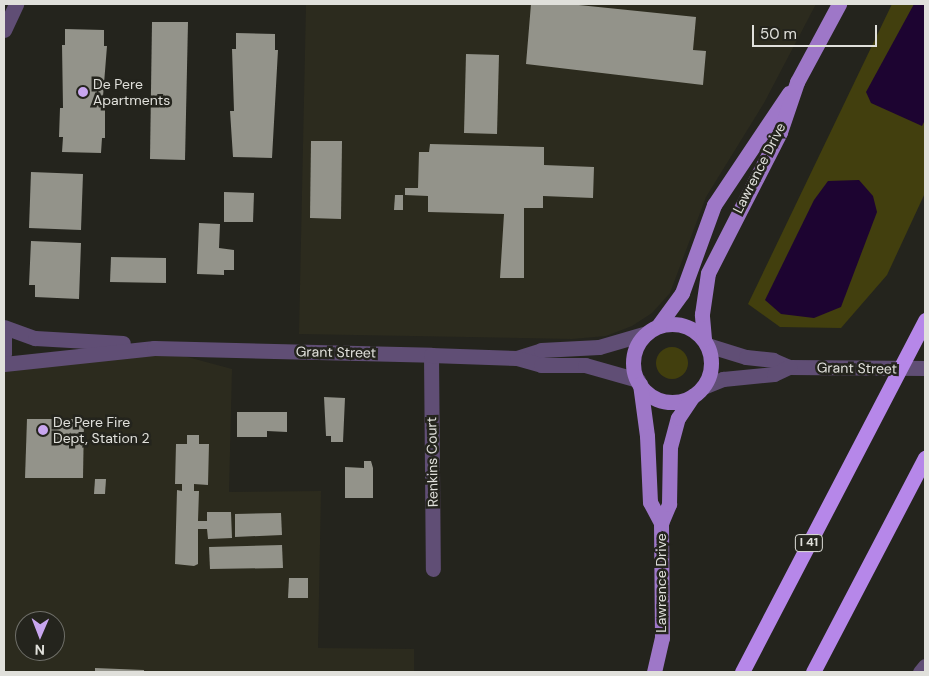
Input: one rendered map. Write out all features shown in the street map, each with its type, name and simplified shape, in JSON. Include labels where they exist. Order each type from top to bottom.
[{"type":"highway","name":"I 41","points":[[742,672],[925,321]]},
{"type":"highway","points":[[813,672],[925,458]]},
{"type":"main road","name":"Lawrence Drive","points":[[705,342],[702,314],[708,273],[780,132],[798,82],[839,4]]},
{"type":"main road","points":[[652,330],[683,325],[705,342],[711,367],[698,391],[670,401],[648,393],[639,382],[634,355],[652,330],[682,294],[714,205],[798,82]]},
{"type":"main road","name":"Lawrence Drive","points":[[639,382],[647,436],[650,502],[661,523]]},
{"type":"main road","name":"Lawrence Drive","points":[[654,672],[662,638],[661,523],[669,504],[672,434],[698,391]]},
{"type":"street","points":[[4,30],[16,4]]},
{"type":"street","name":"Grant Street","points":[[4,327],[35,338],[154,348],[517,358],[541,365],[600,367],[639,382]]},
{"type":"street","name":"Grant Street","points":[[517,358],[542,350],[599,347],[652,330]]},
{"type":"street","points":[[4,335],[4,354]]},
{"type":"street","name":"Grant Street","points":[[705,342],[746,357],[773,360],[790,367],[925,368]]},
{"type":"street","name":"Grant Street","points":[[4,364],[154,348]]},
{"type":"street","name":"Renkins Court","points":[[431,355],[433,569]]},
{"type":"street","name":"Grant Street","points":[[698,391],[723,380],[774,374],[790,367]]},
{"type":"street","points":[[920,672],[925,666]]},
{"type":"shaded area","points":[[306,4],[816,4],[764,103],[706,197],[670,293],[652,313],[632,326],[606,336],[572,339],[299,334]]},
{"type":"shaded area","points":[[892,4],[925,4],[925,193],[887,275],[841,328],[780,327],[748,304]]},
{"type":"shaded area","points":[[914,4],[925,4],[925,120],[922,126],[871,103],[866,92]]},
{"type":"shaded area","points":[[859,180],[873,196],[877,212],[841,307],[814,318],[781,314],[765,300],[814,200],[828,181]]},
{"type":"shaded area","points":[[672,347],[684,351],[688,363],[684,375],[672,379],[660,375],[656,363],[660,351]]},
{"type":"shaded area","points":[[154,348],[232,369],[229,492],[321,491],[318,648],[414,649],[414,672],[4,672],[4,368]]},
{"type":"building","points":[[531,4],[569,4],[696,17],[693,50],[706,51],[703,85],[526,64]]},
{"type":"building","points":[[152,22],[188,22],[185,160],[150,159]]},
{"type":"building","name":"De Pere Apartments","points":[[65,29],[104,30],[104,46],[107,46],[102,109],[105,109],[105,138],[102,138],[101,153],[62,152],[63,137],[59,137],[60,108],[63,108],[62,45],[65,45]]},
{"type":"building","points":[[236,33],[275,34],[275,50],[278,50],[272,158],[233,157],[230,111],[234,111],[232,49],[236,49]]},
{"type":"building","points":[[466,54],[499,55],[497,134],[464,133]]},
{"type":"building","points":[[311,141],[342,141],[341,219],[310,218]]},
{"type":"building","points":[[430,144],[544,147],[544,165],[594,167],[593,198],[543,196],[543,208],[524,208],[524,278],[500,278],[504,214],[428,212],[428,196],[405,195],[405,188],[418,188],[419,152],[429,152]]},
{"type":"building","points":[[31,172],[83,174],[81,230],[29,228]]},
{"type":"building","points":[[224,192],[254,193],[253,222],[224,222]]},
{"type":"building","points":[[395,195],[403,195],[403,210],[394,210]]},
{"type":"building","points":[[199,223],[220,224],[219,248],[234,250],[234,270],[224,270],[224,275],[197,274]]},
{"type":"building","points":[[31,241],[81,243],[79,299],[35,297],[35,285],[29,285]]},
{"type":"building","points":[[111,257],[166,258],[166,283],[110,282]]},
{"type":"building","points":[[324,397],[345,398],[343,442],[331,442],[331,436],[326,436]]},
{"type":"building","points":[[237,412],[287,412],[287,432],[267,431],[267,437],[237,437]]},
{"type":"building","points":[[27,419],[84,419],[83,478],[25,478]]},
{"type":"building","points":[[187,435],[199,435],[199,444],[209,444],[208,485],[194,484],[194,491],[199,491],[198,521],[207,521],[207,512],[231,512],[232,538],[208,539],[207,529],[198,529],[198,564],[194,566],[175,564],[177,490],[182,491],[182,484],[175,484],[176,444],[187,444]]},
{"type":"building","points":[[364,461],[371,461],[373,468],[373,498],[345,498],[345,467],[364,468]]},
{"type":"building","points":[[95,479],[106,479],[105,494],[94,494]]},
{"type":"building","points":[[281,513],[282,535],[235,537],[235,514]]},
{"type":"building","points":[[282,545],[283,568],[210,569],[209,547]]},
{"type":"building","points":[[289,578],[308,578],[308,598],[288,598]]},
{"type":"building","points":[[95,668],[144,670],[144,672],[95,672]]},
{"type":"place","name":"De Pere Apartments","points":[[83,92]]},
{"type":"place","name":"De Pere Fire Dept, Station 2","points":[[43,430]]}]
